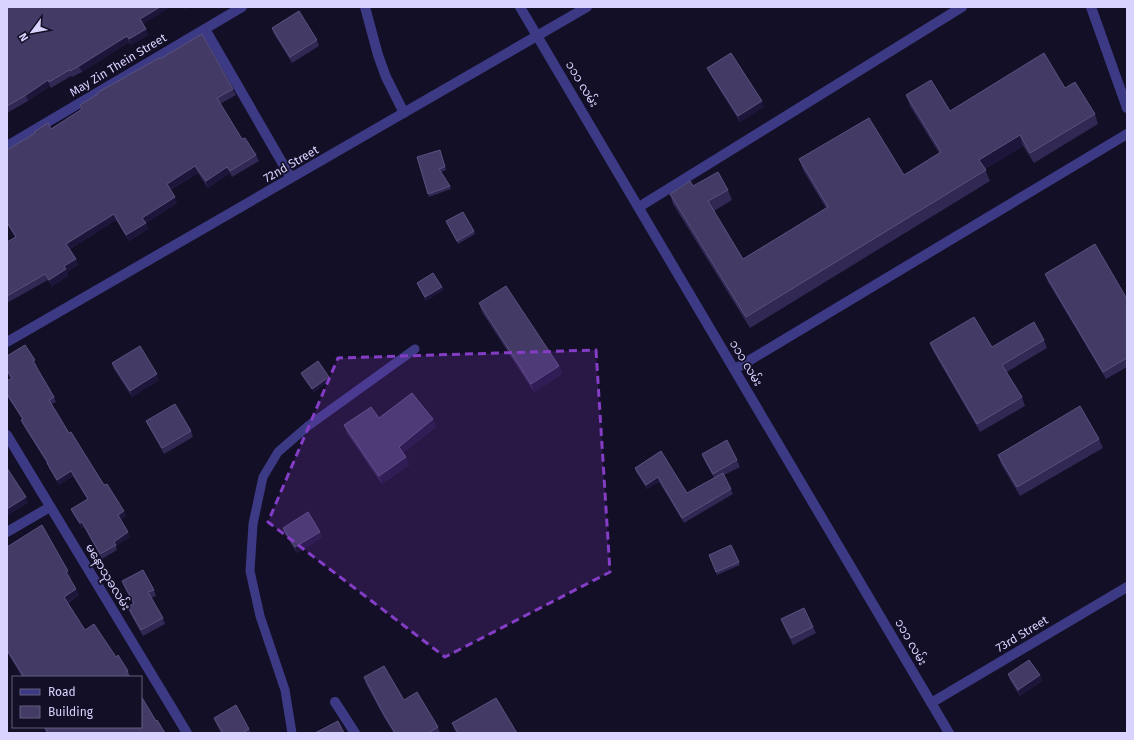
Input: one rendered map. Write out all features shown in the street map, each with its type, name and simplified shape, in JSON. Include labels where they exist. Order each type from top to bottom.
[{"type":"street","name":"May Zin Thein Street","points":[[7,146],[242,7]]},
{"type":"street","points":[[365,7],[386,77],[404,113]]},
{"type":"street","name":"၁၁၁ လမ်း","points":[[520,7],[949,733]]},
{"type":"street","name":"72nd Street","points":[[7,342],[587,7]]},
{"type":"street","points":[[639,207],[962,7]]},
{"type":"street","points":[[1091,7],[1127,108]]},
{"type":"street","points":[[205,29],[291,178]]},
{"type":"street","points":[[735,370],[1127,134]]},
{"type":"street","name":"မနောသုခလမ်း","points":[[7,435],[187,733]]},
{"type":"street","points":[[7,532],[50,507]]},
{"type":"street","name":"73rd Street","points":[[931,703],[1127,587]]},
{"type":"street","points":[[335,702],[355,733]]},
{"type":"lane","points":[[292,733],[286,690],[260,616],[250,571],[253,524],[263,477],[278,452],[308,426],[415,348]]},
{"type":"highlighted area","points":[[596,350],[610,572],[445,657],[268,522],[338,358]]},
{"type":"building","points":[[7,7],[160,7],[140,19],[146,29],[129,39],[127,36],[79,66],[49,82],[48,80],[7,106]]},
{"type":"building","points":[[299,11],[317,40],[290,57],[272,28]]},
{"type":"building","points":[[202,34],[233,89],[217,98],[242,139],[245,138],[256,155],[230,171],[227,167],[206,181],[195,166],[167,184],[175,197],[142,218],[146,223],[126,235],[114,214],[66,244],[76,259],[64,266],[66,269],[49,280],[45,274],[7,296],[7,242],[16,237],[7,222],[7,150],[35,133],[34,132],[48,123],[51,129],[82,109],[80,105],[98,94],[97,93],[159,58],[160,59]]},
{"type":"building","points":[[731,53],[762,101],[738,116],[707,68]]},
{"type":"building","points":[[1044,53],[1065,88],[1075,82],[1095,114],[1030,153],[1020,135],[979,160],[986,170],[746,317],[670,194],[690,181],[693,186],[718,172],[728,190],[708,201],[743,259],[828,207],[799,159],[869,118],[904,175],[941,152],[906,95],[931,80],[950,111]]},
{"type":"building","points":[[440,150],[445,167],[439,169],[450,186],[428,194],[417,157]]},
{"type":"building","points":[[463,212],[474,231],[457,241],[446,221]]},
{"type":"building","points":[[1095,244],[1127,299],[1127,358],[1103,372],[1045,274]]},
{"type":"building","points":[[433,273],[442,287],[425,297],[417,283]]},
{"type":"building","points":[[506,286],[559,366],[531,384],[479,303]]},
{"type":"building","points":[[974,317],[992,347],[1034,322],[1044,340],[1002,365],[1022,397],[977,424],[930,343]]},
{"type":"building","points":[[25,345],[35,360],[33,361],[54,397],[49,400],[104,485],[107,484],[124,511],[118,515],[128,532],[114,542],[116,545],[100,554],[82,522],[80,523],[71,509],[88,499],[71,471],[57,480],[21,420],[23,419],[7,394],[7,381],[12,378],[7,370],[7,356]]},
{"type":"building","points":[[140,346],[157,374],[130,391],[112,363]]},
{"type":"building","points":[[318,361],[329,377],[312,389],[301,373]]},
{"type":"building","points":[[412,393],[433,419],[399,447],[406,457],[379,476],[344,425],[371,407],[379,418]]},
{"type":"building","points":[[175,404],[191,431],[162,448],[146,421]]},
{"type":"building","points":[[1080,406],[1099,439],[1017,487],[998,455]]},
{"type":"building","points":[[727,440],[737,460],[713,474],[702,454]]},
{"type":"building","points":[[661,451],[687,493],[723,473],[731,489],[682,518],[658,477],[646,485],[635,468]]},
{"type":"building","points":[[7,468],[26,497],[7,509]]},
{"type":"building","points":[[308,512],[320,532],[295,547],[283,528]]},
{"type":"building","points":[[42,525],[68,571],[66,572],[76,589],[64,597],[85,630],[94,624],[116,657],[118,655],[128,671],[126,672],[129,676],[23,676],[7,650],[7,547]]},
{"type":"building","points":[[731,545],[739,562],[716,572],[709,555]]},
{"type":"building","points":[[143,570],[154,590],[148,592],[163,618],[141,630],[128,607],[134,603],[122,581]]},
{"type":"building","points":[[804,608],[813,627],[791,638],[781,619]]},
{"type":"building","points":[[1029,660],[1040,675],[1018,690],[1008,674]]},
{"type":"building","points":[[384,666],[404,700],[417,692],[438,727],[428,733],[395,733],[364,677]]},
{"type":"building","points":[[142,698],[165,733],[48,733],[46,728],[142,728]]},
{"type":"building","points":[[496,698],[517,733],[458,733],[452,723]]},
{"type":"building","points":[[236,705],[249,729],[242,733],[223,733],[214,718]]},
{"type":"building","points":[[338,721],[344,733],[315,733]]}]
